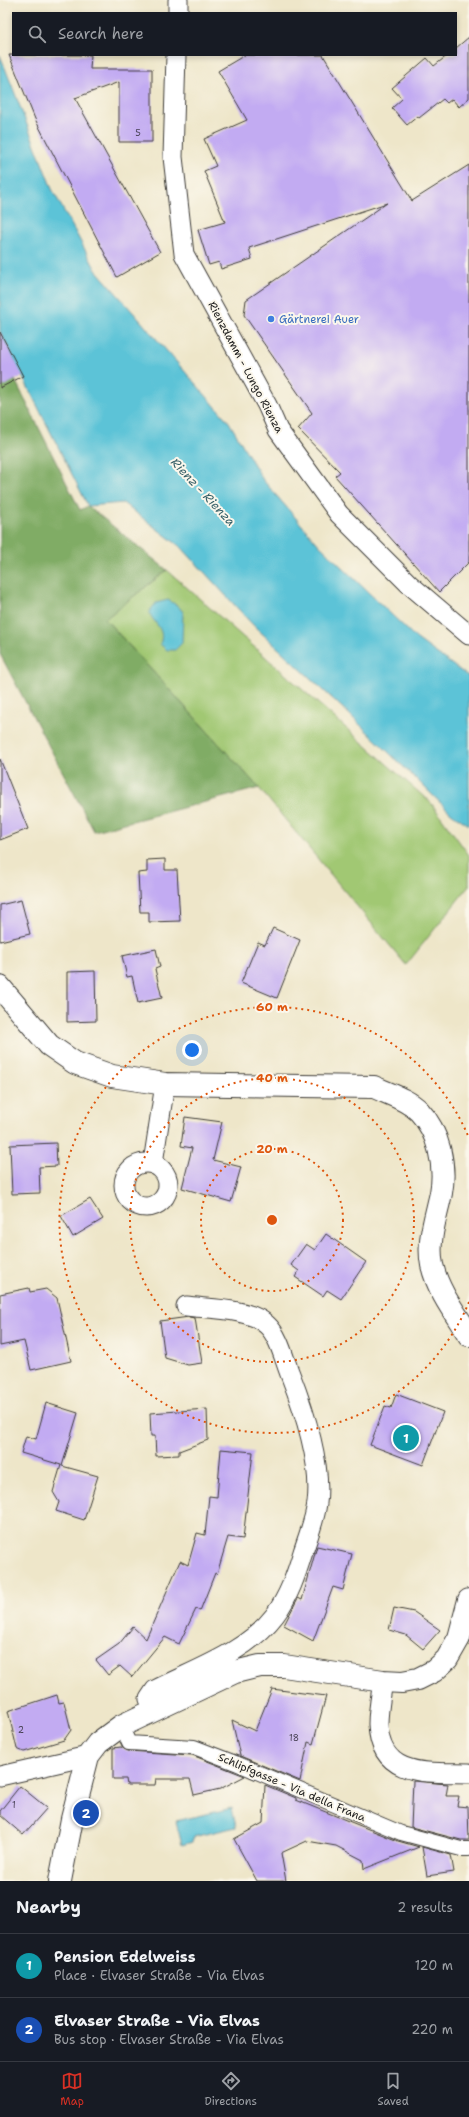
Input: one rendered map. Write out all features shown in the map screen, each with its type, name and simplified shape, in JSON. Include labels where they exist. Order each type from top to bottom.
[{"type":"street","points":[[178,0],[178,12]]},
{"type":"street","name":"Rienzdamm - Lungo Rienza","points":[[176,56],[173,157],[184,254],[267,404],[278,430],[340,514],[409,584],[469,635]]},
{"type":"street","points":[[0,987],[49,1045],[75,1063],[112,1076],[165,1084],[374,1087],[400,1098],[419,1112],[433,1132],[440,1151],[443,1170],[441,1191],[431,1238],[432,1265],[443,1293],[469,1335]]},
{"type":"street","points":[[153,1164],[165,1084]]},
{"type":"street","points":[[154,1710],[149,1699],[155,1690],[236,1650],[265,1627],[275,1615],[294,1581],[317,1505],[318,1490],[315,1458],[295,1388],[277,1342],[267,1325],[249,1314],[186,1306]]},
{"type":"street","points":[[60,1881],[72,1819],[88,1756],[98,1743],[121,1726],[235,1672],[260,1666],[284,1666],[383,1681],[402,1682],[418,1679],[434,1671],[447,1659],[459,1638],[469,1600]]},
{"type":"street","points":[[383,1681],[378,1724],[381,1743],[389,1757],[401,1767],[423,1772],[469,1773]]},
{"type":"street","name":"Schlipfgasse - Via della Frana","points":[[121,1726],[129,1742],[194,1747],[401,1833],[461,1849],[469,1849]]},
{"type":"street","points":[[0,1776],[88,1756]]},
{"type":"green space","points":[[15,380],[80,510],[88,506],[167,570],[105,619],[259,788],[94,831],[0,654],[0,382]]},
{"type":"green space","points":[[167,570],[431,803],[469,855],[469,886],[406,965],[259,788],[105,619]]},
{"type":"water","name":"Rienz - Rienza","points":[[0,55],[52,189],[96,270],[229,422],[263,480],[319,545],[417,639],[469,677],[469,825],[451,813],[348,713],[253,625],[182,548],[123,503],[88,506],[0,332]]},
{"type":"water","points":[[168,600],[178,606],[183,612],[182,643],[175,650],[167,650],[160,644],[162,634],[149,612],[156,603]]},
{"type":"water","points":[[232,1808],[236,1827],[193,1837],[192,1842],[182,1845],[176,1821]]},
{"type":"building","points":[[469,37],[469,98],[459,107],[452,99],[447,103],[443,99],[419,118],[418,116],[407,125],[392,108],[402,99],[392,88],[427,58],[434,66],[447,56],[457,56],[457,47]]},
{"type":"building","points":[[9,55],[91,56],[90,69],[152,69],[152,142],[119,142],[119,82],[75,98],[160,252],[117,277],[35,119]]},
{"type":"building","points":[[243,56],[324,56],[412,201],[469,165],[469,562],[439,592],[335,476],[340,472],[298,429],[312,413],[244,315],[246,300],[387,203],[249,248],[252,259],[221,269],[219,262],[209,265],[198,230],[225,222],[204,171],[216,166],[204,139],[247,120],[218,71]]},
{"type":"building","points":[[0,332],[23,376],[0,388]]},
{"type":"building","points":[[0,759],[28,829],[0,840]]},
{"type":"building","points":[[165,859],[165,870],[177,870],[180,921],[149,922],[149,912],[140,912],[138,873],[147,872],[147,860]]},
{"type":"building","points":[[21,900],[30,934],[0,941],[0,905]]},
{"type":"building","points":[[273,928],[300,940],[277,998],[241,983],[258,942],[265,945]]},
{"type":"building","points":[[156,949],[160,967],[155,969],[162,998],[138,1003],[132,976],[127,977],[122,956]]},
{"type":"building","points":[[95,971],[96,1021],[67,1022],[67,972]]},
{"type":"building","points":[[185,1117],[222,1122],[213,1160],[241,1167],[231,1202],[182,1188],[192,1148],[181,1146]]},
{"type":"building","points":[[56,1143],[57,1166],[39,1167],[40,1193],[12,1194],[10,1145]]},
{"type":"building","points":[[90,1199],[103,1219],[73,1237],[61,1216]]},
{"type":"building","points":[[326,1234],[366,1262],[341,1299],[327,1290],[323,1296],[295,1277],[299,1271],[291,1265],[306,1244],[315,1250]]},
{"type":"building","points":[[29,1288],[30,1292],[46,1289],[57,1298],[71,1361],[31,1370],[24,1341],[0,1346],[0,1294]]},
{"type":"building","points":[[189,1317],[195,1318],[202,1363],[188,1365],[165,1358],[160,1321]]},
{"type":"building","points":[[396,1394],[443,1412],[423,1465],[370,1445],[385,1406],[391,1408]]},
{"type":"building","points":[[46,1403],[78,1413],[62,1466],[98,1476],[84,1520],[56,1511],[59,1502],[53,1492],[61,1465],[21,1453],[26,1436],[36,1439]]},
{"type":"building","points":[[207,1409],[208,1440],[179,1451],[179,1455],[156,1456],[155,1436],[151,1436],[150,1413]]},
{"type":"building","points":[[221,1449],[253,1452],[243,1539],[228,1537],[217,1574],[215,1573],[200,1611],[196,1609],[179,1644],[165,1637],[132,1677],[120,1666],[108,1675],[96,1660],[119,1644],[133,1627],[146,1639],[180,1561],[188,1565],[197,1533],[205,1535],[209,1496],[217,1497]]},
{"type":"building","points":[[317,1546],[352,1554],[343,1590],[333,1587],[313,1641],[284,1625],[298,1598],[302,1600]]},
{"type":"building","points":[[394,1608],[414,1612],[440,1630],[423,1649],[406,1635],[389,1630]]},
{"type":"building","points":[[272,1689],[326,1696],[313,1744],[308,1742],[300,1781],[240,1756],[232,1720],[255,1731]]},
{"type":"building","points":[[57,1695],[59,1703],[64,1702],[71,1730],[64,1740],[24,1752],[17,1749],[8,1711]]},
{"type":"building","points":[[121,1747],[128,1751],[192,1755],[245,1776],[220,1789],[194,1795],[190,1779],[156,1779],[155,1785],[127,1785],[126,1779],[113,1779],[113,1748]]},
{"type":"building","points":[[413,1781],[448,1784],[446,1796],[459,1796],[457,1806],[468,1807],[469,1840],[461,1840],[411,1827]]},
{"type":"building","points":[[265,1785],[296,1798],[296,1800],[398,1841],[419,1847],[364,1869],[363,1860],[336,1846],[307,1841],[281,1853],[286,1881],[257,1881],[234,1839],[263,1823]]},
{"type":"building","points":[[20,1786],[47,1808],[23,1835],[0,1815],[0,1811]]},
{"type":"building","points":[[422,1847],[451,1855],[454,1872],[427,1876]]},
{"type":"place","name":"Gärtnerei Auer","points":[[271,319]]},
{"type":"place","name":"Pension Edelweiss","points":[[406,1438]]},
{"type":"place","name":"Elvaser Straße - Via Elvas","points":[[86,1813]]}]
